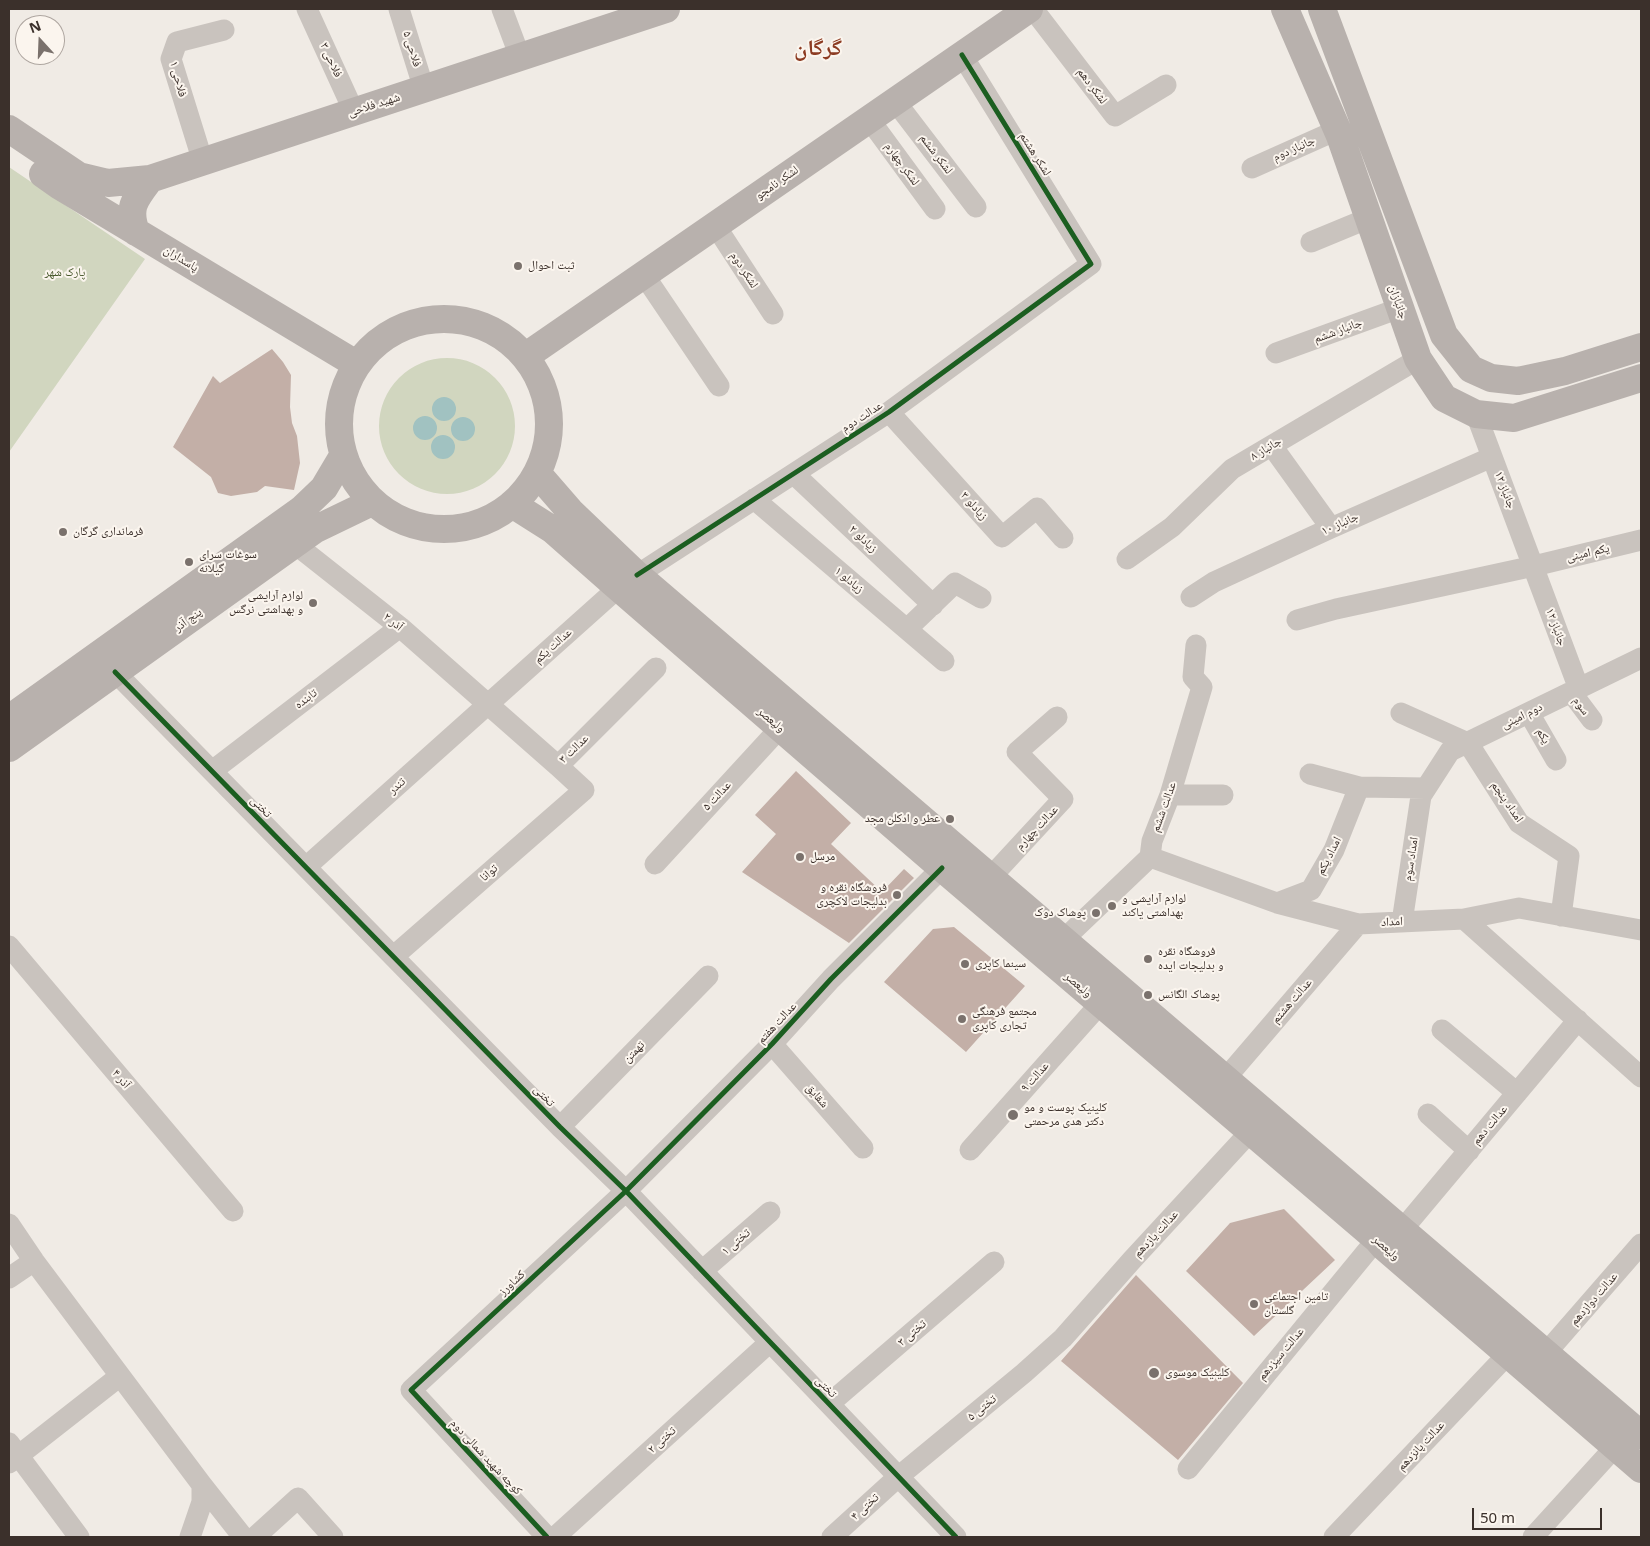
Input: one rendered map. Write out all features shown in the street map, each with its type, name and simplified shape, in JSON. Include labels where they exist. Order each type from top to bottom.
[{"type":"main road","name":"شهید فلاحی","points":[[9,129],[79,176],[108,183],[150,179],[666,9]]},
{"type":"main road","name":"لشکر نامجو","points":[[533,351],[1029,9]]},
{"type":"main road","name":"جانبازان","points":[[1284,9],[1337,130],[1418,359],[1444,398],[1476,414],[1514,418],[1641,378]]},
{"type":"main road","points":[[1299,43],[1326,20],[1444,335],[1471,369],[1490,378],[1518,381],[1566,371],[1641,347]]},
{"type":"main road","name":"پاسداران","points":[[9,150],[60,186],[351,361]]},
{"type":"main road","points":[[136,232],[132,219],[132,209],[135,199],[150,179]]},
{"type":"main road","points":[[448,318],[474,323],[499,333],[513,344],[533,351],[548,406],[550,420],[547,447],[537,473],[512,504],[498,514],[483,521],[467,526],[442,529],[417,526],[401,520],[372,502],[350,473],[343,456],[338,425],[342,393],[351,361],[396,329],[413,322],[448,318]]},
{"type":"main road","name":"پنج آذر","points":[[9,718],[301,510],[324,488],[343,456]]},
{"type":"main road","name":"ولیعصر","points":[[537,473],[627,581],[780,728],[1100,1004],[1377,1239],[1641,1469]]},
{"type":"main road","name":"پنج آذر","points":[[9,748],[314,530],[372,502]]},
{"type":"main road","name":"ولیعصر","points":[[512,504],[627,581],[990,878],[1641,1435]]},
{"type":"street","name":"۳ فلاحی","points":[[307,9],[354,112]]},
{"type":"street","name":"۵ فلاحی","points":[[400,9],[424,89]]},
{"type":"street","points":[[502,9],[520,57]]},
{"type":"street","name":"لشکر دهم","points":[[1033,9],[1115,116],[1166,85]]},
{"type":"street","name":"۱ فلاحی","points":[[203,162],[170,59],[177,42],[224,30]]},
{"type":"street","name":"لشکر هشتم","points":[[962,55],[1091,264]]},
{"type":"street","name":"لشکر ششم","points":[[896,101],[976,207]]},
{"type":"street","name":"لشکر چهارم","points":[[869,119],[935,209]]},
{"type":"street","name":"جانباز دوم","points":[[1252,168],[1337,130]]},
{"type":"street","points":[[1311,242],[1368,218]]},
{"type":"street","name":"لشکر دوم","points":[[716,225],[773,314]]},
{"type":"street","name":"عدالت دوم","points":[[627,581],[889,412],[1091,264]]},
{"type":"street","points":[[644,275],[719,386]]},
{"type":"street","name":"جانباز ششم","points":[[1276,353],[1400,308]]},
{"type":"street","name":"جانباز ۸","points":[[1127,559],[1172,527],[1232,469],[1418,359]]},
{"type":"street","name":"زیادلو ۳","points":[[889,412],[1002,537],[1037,508],[1063,538]]},
{"type":"street","name":"۱۲ جانباز","points":[[1476,414],[1534,566]]},
{"type":"street","points":[[1272,446],[1331,528]]},
{"type":"street","name":"۱۰ جانباز","points":[[1192,597],[1214,582],[1492,457]]},
{"type":"street","name":"زیادلو ۲","points":[[794,474],[933,605]]},
{"type":"street","name":"زیادلو ۱","points":[[754,499],[944,661]]},
{"type":"street","name":"یکم امینی","points":[[1297,620],[1336,609],[1534,566],[1641,540]]},
{"type":"street","name":"۲ آذر","points":[[295,544],[400,627],[487,705]]},
{"type":"street","name":"جانباز ۱۲","points":[[1534,566],[1575,690]]},
{"type":"street","name":"عدالت یکم","points":[[487,705],[627,581]]},
{"type":"street","points":[[907,629],[954,583],[981,598]]},
{"type":"street","name":"تابنده","points":[[212,771],[400,627]]},
{"type":"street","name":"عدالت ششم","points":[[1150,857],[1152,841],[1170,795],[1202,687],[1193,677],[1196,645]]},
{"type":"street","name":"دوم امینی","points":[[1424,792],[1450,751],[1641,658]]},
{"type":"street","name":"عدالت ۳","points":[[487,705],[558,766],[656,668]]},
{"type":"street","name":"تختی","points":[[115,672],[560,1127],[626,1191],[956,1537]]},
{"type":"street","name":"سوم","points":[[1575,690],[1592,720]]},
{"type":"street","name":"تندر","points":[[306,867],[487,705]]},
{"type":"street","points":[[1401,713],[1468,743]]},
{"type":"street","name":"یکم","points":[[1529,713],[1556,760]]},
{"type":"street","name":"عدالت چهارم","points":[[990,878],[1063,800],[1017,752],[1057,716]]},
{"type":"street","name":"عدالت ۵","points":[[655,864],[780,728]]},
{"type":"street","name":"امداد پنجم","points":[[1468,743],[1520,823],[1569,856],[1561,916]]},
{"type":"street","name":"توانا","points":[[394,956],[584,790],[558,766]]},
{"type":"street","points":[[1310,774],[1359,787],[1424,792]]},
{"type":"street","name":"امداد یکم","points":[[1278,902],[1312,890],[1334,850],[1359,787]]},
{"type":"street","name":"امداد سوم","points":[[1402,922],[1424,792]]},
{"type":"street","points":[[1170,795],[1223,795]]},
{"type":"street","points":[[1063,940],[1150,857]]},
{"type":"street","name":"امداد","points":[[1150,857],[1278,902],[1358,924],[1464,919],[1519,908],[1641,930]]},
{"type":"street","name":"عدالت هفتم","points":[[626,1191],[772,1044],[831,979],[942,868]]},
{"type":"street","points":[[1464,919],[1641,1077]]},
{"type":"street","name":"عدالت هشتم","points":[[1225,1079],[1358,924]]},
{"type":"street","name":"آذر ۴","points":[[9,946],[233,1211]]},
{"type":"street","name":"تهمتن","points":[[560,1127],[708,976]]},
{"type":"street","name":"عدالت ۹","points":[[970,1150],[1100,1004]]},
{"type":"street","name":"عدالت دهم","points":[[1402,1230],[1578,1020]]},
{"type":"street","points":[[1442,1030],[1517,1094]]},
{"type":"street","name":"شقایق","points":[[772,1044],[863,1148]]},
{"type":"street","points":[[1428,1114],[1469,1151]]},
{"type":"street","name":"عدالت یازدهم","points":[[1063,1338],[1250,1132]]},
{"type":"street","name":"کشاورز","points":[[411,1390],[626,1191]]},
{"type":"street","name":"۱ تختی","points":[[702,1271],[770,1212]]},
{"type":"street","points":[[9,1224],[120,1376],[243,1537]]},
{"type":"street","name":"عدالت سیزدهم","points":[[1188,1469],[1377,1239]]},
{"type":"street","name":"عدالت دوازدهم","points":[[1546,1354],[1641,1244]]},
{"type":"street","points":[[9,1278],[34,1260]]},
{"type":"street","name":"تختی ۳","points":[[829,1404],[994,1262]]},
{"type":"street","name":"۵ تختی","points":[[898,1477],[1024,1373],[1063,1338]]},
{"type":"street","name":"تختی ۲","points":[[555,1537],[770,1342]]},
{"type":"street","name":"عدالت پانزدهم","points":[[1334,1537],[1508,1354]]},
{"type":"street","points":[[79,1537],[12,1454],[120,1376]]},
{"type":"street","name":"کوچه شهید شمالی دوم","points":[[411,1390],[547,1537]]},
{"type":"street","points":[[1533,1537],[1615,1446]]},
{"type":"street","name":"تختی ۴","points":[[832,1537],[898,1477]]},
{"type":"street","points":[[190,1537],[202,1502],[202,1485]]},
{"type":"street","points":[[255,1537],[298,1498],[332,1537]]},
{"type":"green space","name":"پارک شهر","points":[[9,167],[145,259],[9,452]]},
{"type":"green space","points":[[447,358],[473,363],[485,369],[495,378],[504,388],[510,400],[515,426],[510,452],[504,464],[495,474],[485,483],[473,489],[447,494],[421,489],[409,483],[399,474],[390,464],[384,452],[379,426],[384,400],[390,388],[399,378],[409,369],[421,363]]},
{"type":"water","points":[[444,397],[452,401],[456,409],[452,417],[444,421],[436,417],[432,409],[436,401]]},
{"type":"water","points":[[425,416],[433,420],[437,428],[433,436],[425,440],[417,436],[413,428],[417,420]]},
{"type":"water","points":[[463,417],[471,421],[475,429],[471,437],[463,441],[455,437],[451,429],[455,421]]},
{"type":"water","points":[[443,435],[451,439],[455,447],[451,455],[443,459],[435,455],[431,447],[435,439]]},
{"type":"building","points":[[272,349],[291,375],[290,407],[292,423],[297,436],[300,463],[294,490],[265,486],[257,492],[231,496],[218,493],[211,477],[173,447],[213,376],[220,383]]},
{"type":"building","name":"مرسل","points":[[796,771],[851,823],[831,844],[882,892],[904,869],[914,878],[849,943],[742,872],[776,834],[755,815]]},
{"type":"building","name":"مجتمع فرهنگی تجاری کاپری","points":[[954,927],[1025,986],[966,1052],[884,982],[933,929]]},
{"type":"building","name":"تامین اجتماعی گلستان","points":[[1284,1209],[1335,1260],[1254,1336],[1186,1271],[1230,1223]]},
{"type":"building","name":"کلینیک موسوی","points":[[1136,1275],[1243,1383],[1178,1460],[1061,1361]]},
{"type":"cycle path","points":[[637,575],[889,412],[1091,264],[962,55]]},
{"type":"cycle path","points":[[115,672],[560,1127],[626,1191],[956,1537]]},
{"type":"cycle path","points":[[547,1537],[411,1390],[626,1191],[772,1044],[831,979],[942,868]]},
{"type":"place","name":"ثبت احوال","points":[[518,266]]},
{"type":"place","name":"فرمانداری گرگان","points":[[63,532]]},
{"type":"place","name":"سوغات سرای گیلانه","points":[[189,562]]},
{"type":"place","name":"لوازم آرایشی و بهداشتی نرگس","points":[[313,603]]},
{"type":"place","name":"عطر و ادکلن مجد","points":[[950,819]]},
{"type":"place","name":"مرسل","points":[[800,857]]},
{"type":"place","name":"فروشگاه نقره و بدلیجات لاکچری","points":[[897,895]]},
{"type":"place","name":"لوازم آرایشی و بهداشتی یاکند","points":[[1112,906]]},
{"type":"place","name":"پوشاک دوک","points":[[1096,913]]},
{"type":"place","name":"فروشگاه نقره و بدلیجات ایده","points":[[1148,959]]},
{"type":"place","name":"سینما کاپری","points":[[965,964]]},
{"type":"place","name":"پوشاک الگانس","points":[[1148,995]]},
{"type":"place","name":"مجتمع فرهنگی تجاری کاپری","points":[[962,1019]]},
{"type":"place","name":"کلینیک پوست و مو دکتر هدی مرحمتی","points":[[1013,1115]]},
{"type":"place","name":"تامین اجتماعی گلستان","points":[[1254,1304]]},
{"type":"place","name":"کلینیک موسوی","points":[[1154,1373]]},
{"type":"district","name":"گرگان","points":[[818,49]]}]
